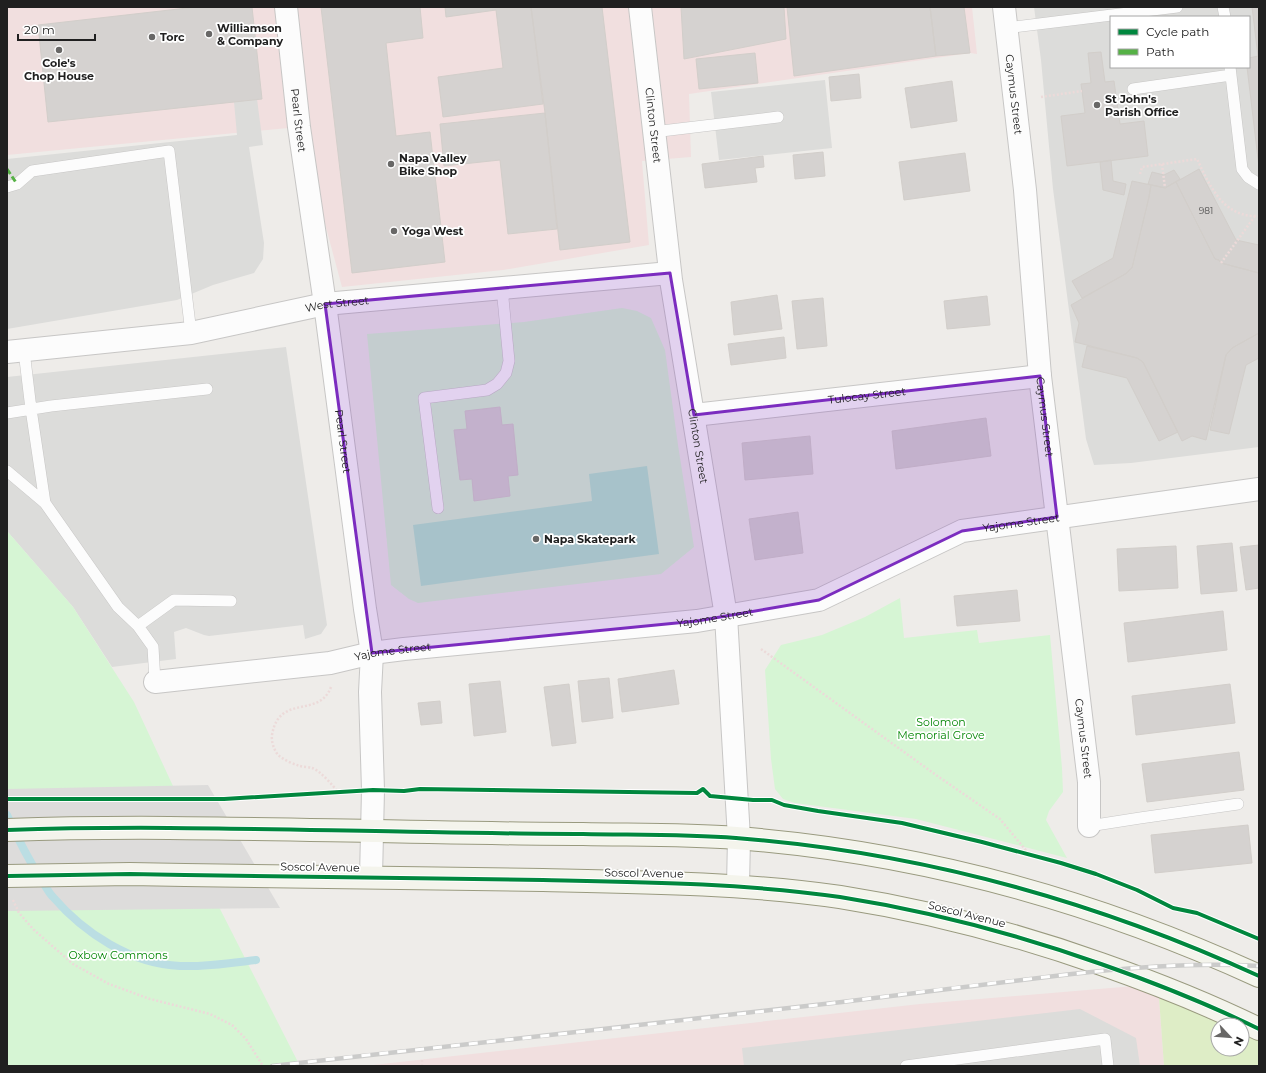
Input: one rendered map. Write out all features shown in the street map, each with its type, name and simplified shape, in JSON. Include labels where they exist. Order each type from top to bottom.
[{"type":"main road","points":[[7,830],[232,828],[676,835],[739,838],[829,848],[884,857],[967,874],[1022,888],[1129,922],[1259,976]]},
{"type":"main road","name":"Soscol Avenue","points":[[7,876],[130,874],[260,875],[644,882],[738,886],[812,894],[923,912],[1005,933],[1059,949],[1147,980],[1219,1010],[1259,1029]]},
{"type":"street","name":"Pearl Street","points":[[286,7],[299,127],[325,304],[372,654],[370,692],[373,790],[371,877]]},
{"type":"street","name":"Clinton Street","points":[[640,7],[670,273],[726,616],[739,838],[738,886]]},
{"type":"street","name":"Caymus Street","points":[[1005,17],[1025,190],[1040,376],[1089,782],[1089,826]]},
{"type":"street","name":"West Street","points":[[16,352],[191,333],[325,304],[670,273]]},
{"type":"street","name":"Tulocay Street","points":[[694,415],[1040,376]]},
{"type":"street","name":"Yajome Street","points":[[155,682],[330,663],[404,649],[697,621],[819,600],[962,531],[1259,489]]},
{"type":"lane","points":[[1005,17],[1177,7]]},
{"type":"lane","points":[[1133,89],[1231,71],[1242,169],[1248,177],[1259,184]]},
{"type":"lane","points":[[653,132],[778,117]]},
{"type":"lane","points":[[7,187],[17,184],[32,171],[169,152],[191,333]]},
{"type":"lane","points":[[438,508],[424,398],[487,390],[497,384],[506,373],[509,361],[502,288]]},
{"type":"lane","points":[[16,352],[31,409],[45,503]]},
{"type":"lane","points":[[7,413],[207,389]]},
{"type":"lane","points":[[7,471],[45,503],[118,606],[138,626],[153,647],[155,682]]},
{"type":"lane","points":[[138,626],[174,600],[230,601]]},
{"type":"lane","points":[[1089,826],[1238,804]]},
{"type":"lane","points":[[906,1066],[1105,1039],[1108,1066]]},
{"type":"path","points":[[1041,96],[1082,91]]},
{"type":"path","points":[[1140,174],[1142,167],[1197,159],[1208,182],[1217,197],[1224,204],[1235,211],[1259,216]]},
{"type":"path","points":[[1162,164],[1165,188]]},
{"type":"path","points":[[1221,262],[1255,216]]},
{"type":"path","points":[[761,649],[936,775],[1000,819],[1029,854]]},
{"type":"path","points":[[332,687],[325,699],[318,703],[284,712],[278,718],[273,729],[272,739],[278,754],[291,763],[313,768],[339,793]]},
{"type":"path","points":[[332,793],[373,790]]},
{"type":"path","points":[[1023,852],[1036,856]]},
{"type":"path","points":[[19,914],[34,930],[73,964],[109,984],[150,999],[210,1014],[232,1025],[246,1039],[263,1066]]},
{"type":"path","points":[[422,1060],[422,1066]]},
{"type":"highlighted area","points":[[670,273],[694,415],[1040,376],[1057,517],[962,531],[819,600],[697,621],[372,653],[325,304]]},
{"type":"shaded area","points":[[7,7],[972,7],[977,54],[970,53],[689,94],[691,157],[642,161],[649,245],[503,270],[342,287],[299,127],[7,155]]},
{"type":"shaded area","points":[[1034,7],[1259,7],[1259,447],[1131,463],[1094,465],[1086,439],[1053,189],[1041,60]]},
{"type":"shaded area","points":[[825,80],[832,148],[719,160],[711,92]]},
{"type":"shaded area","points":[[257,99],[263,145],[249,147],[264,243],[263,259],[254,273],[213,285],[177,300],[7,329],[7,159],[237,135],[234,102]]},
{"type":"shaded area","points":[[286,347],[327,625],[321,634],[305,639],[303,625],[209,636],[186,628],[174,632],[176,659],[112,667],[73,607],[7,531],[7,377]]},
{"type":"shaded area","points":[[1158,984],[1164,1066],[364,1066],[920,1004]]},
{"type":"shaded area","points":[[1080,1009],[1136,1038],[1140,1066],[744,1066],[742,1048]]},
{"type":"green space","points":[[622,308],[637,311],[651,318],[665,350],[694,547],[661,574],[418,603],[409,599],[391,585],[367,334],[524,322]]},
{"type":"green space","name":"Napa Skatepark","points":[[647,466],[659,554],[421,586],[413,525],[592,501],[589,474]]},
{"type":"green space","name":"Oxbow Commons","points":[[7,531],[73,607],[134,702],[173,786],[219,907],[300,1066],[7,1066]]},
{"type":"green space","name":"Solomon Memorial Grove","points":[[900,598],[904,638],[977,630],[979,643],[1050,635],[1063,792],[1049,811],[1046,820],[1067,858],[916,819],[795,803],[783,799],[775,789],[771,759],[765,670],[781,645],[822,635],[865,617]]},
{"type":"green space","points":[[1158,984],[1232,1017],[1210,1017],[1210,1057],[1250,1057],[1250,1025],[1259,1029],[1259,1066],[1164,1066]]},
{"type":"pier","points":[[208,785],[280,908],[7,911],[7,789]]},
{"type":"building","points":[[196,7],[252,7],[262,99],[48,122],[38,25]]},
{"type":"building","points":[[321,7],[420,7],[423,38],[386,43],[396,136],[430,132],[445,262],[352,273]]},
{"type":"building","points":[[445,7],[531,7],[543,104],[443,117],[438,77],[503,68],[496,10],[446,17]]},
{"type":"building","points":[[531,7],[602,7],[630,242],[560,250],[545,113]]},
{"type":"building","points":[[681,7],[784,7],[786,39],[684,59]]},
{"type":"building","points":[[787,7],[930,7],[936,56],[794,76]]},
{"type":"building","points":[[930,7],[964,7],[970,53],[936,56]]},
{"type":"building","points":[[1252,7],[1259,7],[1259,167],[1247,68],[1250,68],[1250,58],[1258,56]]},
{"type":"building","points":[[1101,52],[1105,82],[1114,81],[1120,124],[1144,121],[1148,156],[1067,166],[1061,116],[1085,113],[1081,84],[1091,83],[1088,53]]},
{"type":"building","points":[[755,53],[758,83],[699,89],[696,59]]},
{"type":"building","points":[[859,74],[861,98],[831,101],[829,77]]},
{"type":"building","points":[[952,81],[957,121],[911,128],[905,88]]},
{"type":"building","points":[[545,113],[557,229],[508,234],[500,160],[444,166],[440,124]]},
{"type":"building","points":[[823,152],[825,176],[795,179],[793,155]]},
{"type":"building","points":[[965,153],[970,191],[904,200],[899,162]]},
{"type":"building","points":[[763,156],[764,167],[755,168],[757,182],[705,188],[702,164]]},
{"type":"building","points":[[1111,160],[1113,181],[1126,184],[1124,195],[1103,190],[1100,162]]},
{"type":"building","points":[[1199,169],[1236,240],[1259,245],[1259,273],[1221,263],[1219,260],[1215,259],[1176,182]]},
{"type":"building","points":[[1174,170],[1180,179],[1165,188],[1148,184],[1152,172],[1164,175]]},
{"type":"building","points":[[1132,181],[1151,185],[1132,268],[1127,273],[1082,298],[1072,281],[1113,258]]},
{"type":"building","points":[[1176,182],[1215,259],[1219,260],[1221,263],[1259,273],[1259,333],[1232,348],[1226,355],[1206,440],[1192,436],[1182,441],[1143,362],[1137,358],[1075,342],[1079,323],[1071,305],[1127,273],[1132,268],[1151,185],[1165,188]]},
{"type":"building","points":[[777,295],[782,329],[734,335],[731,302]]},
{"type":"building","points":[[987,296],[990,325],[947,329],[944,301]]},
{"type":"building","points":[[823,298],[827,346],[797,349],[792,301]]},
{"type":"building","points":[[1259,333],[1259,358],[1246,365],[1229,434],[1210,430],[1226,355],[1232,348]]},
{"type":"building","points":[[784,337],[786,358],[731,365],[728,344]]},
{"type":"building","points":[[1087,346],[1137,358],[1143,362],[1178,432],[1159,441],[1127,378],[1082,367]]},
{"type":"building","points":[[500,407],[502,425],[513,424],[518,475],[508,476],[510,496],[474,501],[472,479],[460,480],[454,430],[467,429],[465,411]]},
{"type":"building","points":[[986,418],[991,456],[896,469],[892,431]]},
{"type":"building","points":[[810,436],[813,474],[745,480],[742,443]]},
{"type":"building","points":[[798,512],[803,553],[755,560],[749,519]]},
{"type":"building","points":[[1232,543],[1237,591],[1201,594],[1197,546]]},
{"type":"building","points":[[1259,545],[1259,588],[1246,590],[1240,547]]},
{"type":"building","points":[[1176,546],[1178,588],[1119,591],[1117,549]]},
{"type":"building","points":[[1017,590],[1020,621],[957,626],[954,596]]},
{"type":"building","points":[[1223,611],[1227,650],[1128,662],[1124,623]]},
{"type":"building","points":[[674,670],[679,704],[622,712],[618,679]]},
{"type":"building","points":[[609,678],[613,718],[582,722],[578,681]]},
{"type":"building","points":[[500,681],[506,732],[474,736],[469,684]]},
{"type":"building","points":[[569,684],[576,743],[552,746],[544,687]]},
{"type":"building","points":[[1230,684],[1235,723],[1136,735],[1132,696]]},
{"type":"building","points":[[440,701],[442,723],[421,725],[418,703]]},
{"type":"building","points":[[1239,752],[1244,790],[1147,802],[1142,764]]},
{"type":"building","points":[[1248,825],[1252,863],[1155,873],[1151,835]]},
{"type":"waterway","points":[[7,815],[27,856],[51,895],[79,923],[110,944],[126,953],[144,959],[162,964],[180,966],[208,965],[256,960]]},
{"type":"railway","points":[[272,1066],[771,1010],[1106,970],[1182,965],[1259,966]]},
{"type":"marked path","points":[[7,169],[17,184]]},
{"type":"cycle path","points":[[7,799],[224,799],[373,790],[404,791],[420,789],[697,793],[703,789],[710,796],[753,800],[772,800],[784,805],[902,823],[1061,863],[1096,874],[1137,890],[1173,908],[1197,913],[1259,939]]},
{"type":"cycle path","points":[[7,830],[165,828],[660,835],[736,838],[804,845],[871,855],[938,868],[1004,884],[1133,924],[1259,976]]},
{"type":"cycle path","points":[[7,876],[130,874],[580,881],[692,884],[803,892],[906,909],[1005,933],[1069,953],[1161,986],[1201,1002],[1259,1029]]},
{"type":"place","name":"Williamson & Company","points":[[209,34]]},
{"type":"place","name":"Torc","points":[[152,37]]},
{"type":"place","name":"Cole's Chop House","points":[[59,50]]},
{"type":"place","name":"St John's Parish Office","points":[[1097,105]]},
{"type":"place","name":"Napa Valley Bike Shop","points":[[391,164]]},
{"type":"place","name":"Yoga West","points":[[394,231]]},
{"type":"place","name":"Napa Skatepark","points":[[536,539]]}]
